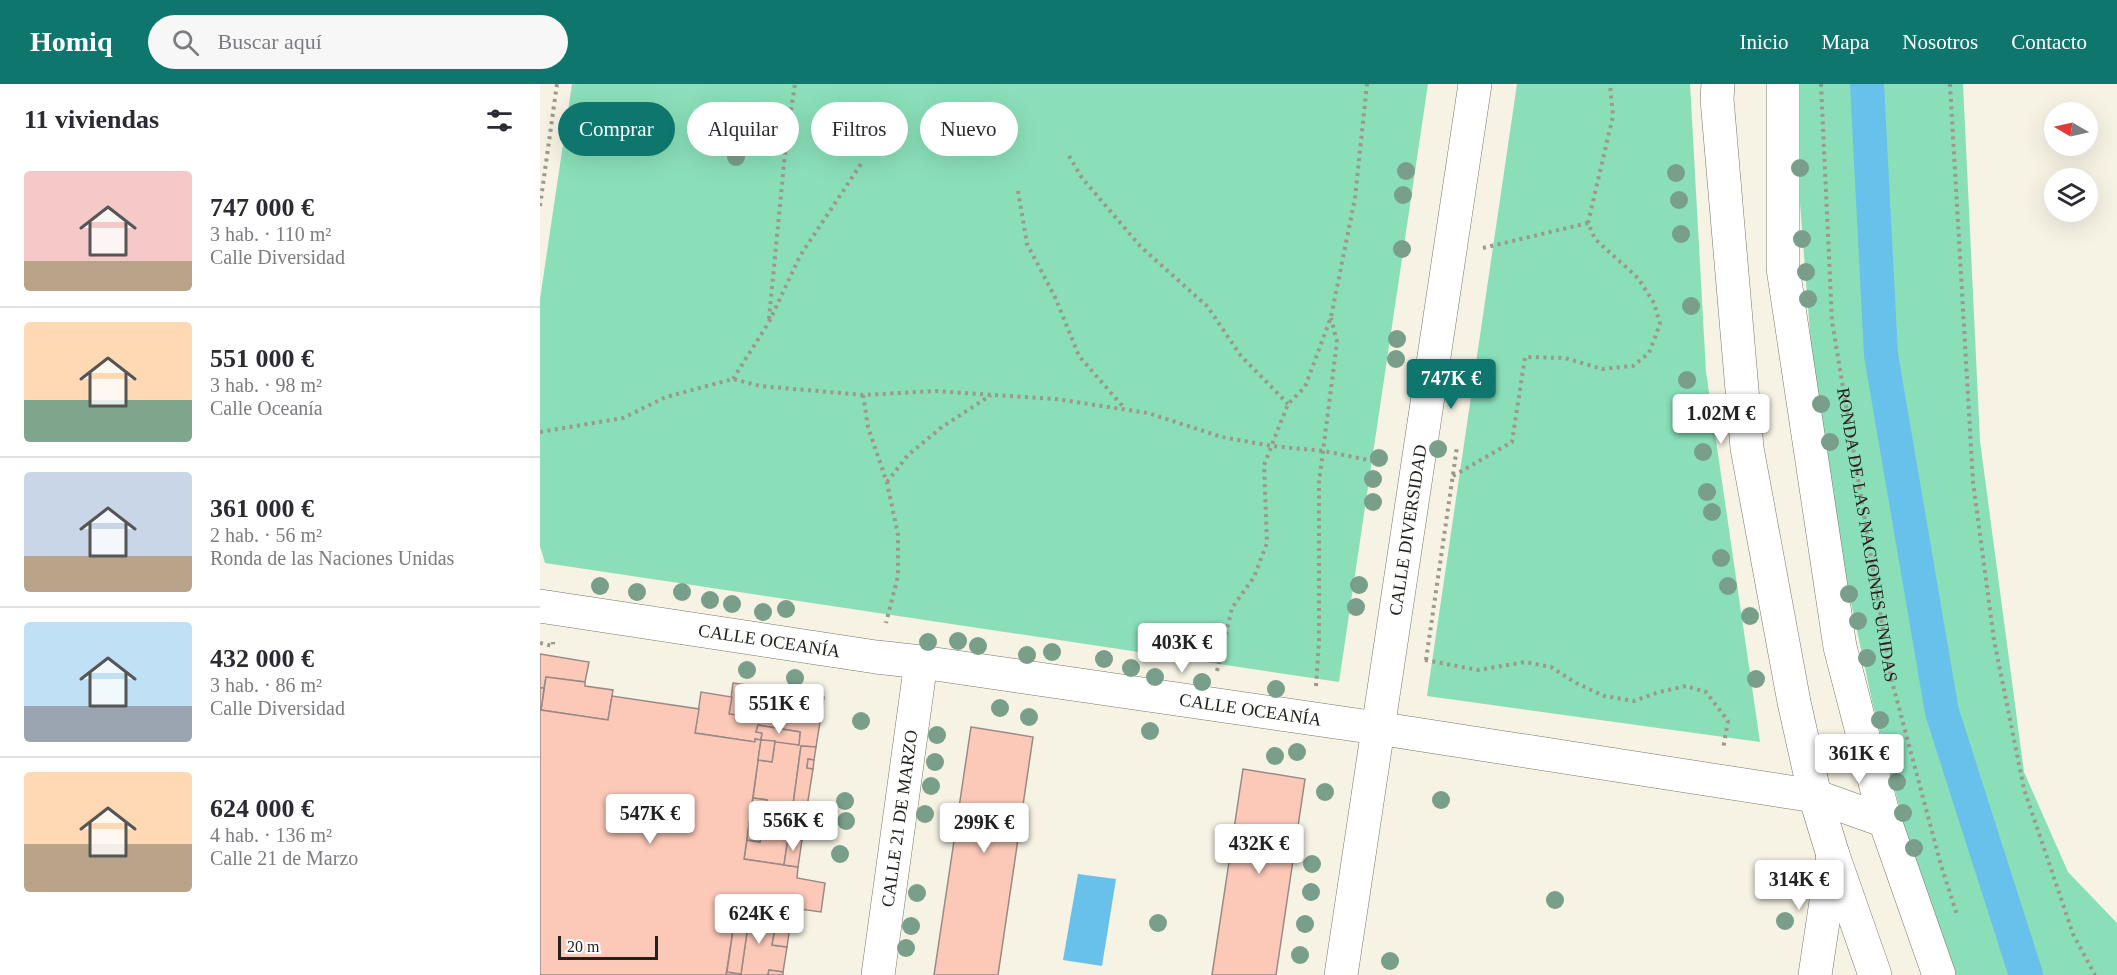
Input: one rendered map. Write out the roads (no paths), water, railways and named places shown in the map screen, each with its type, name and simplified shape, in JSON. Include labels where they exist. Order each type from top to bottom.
[{"type":"street","name":"CALLE DIVERSIDAD","points":[[1341,975],[1475,84]]},
{"type":"street","points":[[1718,84],[1717,99],[1747,448],[1794,702],[1815,796],[1875,975]]},
{"type":"street","points":[[1783,84],[1783,268],[1840,647],[1886,821],[1939,975]]},
{"type":"street","name":"CALLE OCEANÍA","points":[[540,606],[876,657],[1377,728],[1815,796],[1886,821]]},
{"type":"street","name":"CALLE 21 DE MARZO","points":[[878,975],[921,662]]},
{"type":"street","points":[[1815,975],[1833,855]]},
{"type":"water","points":[[1078,874],[1116,879],[1102,966],[1063,960]]},
{"type":"waterway","points":[[1867,84],[1881,355],[1942,712],[2026,975]]}]
